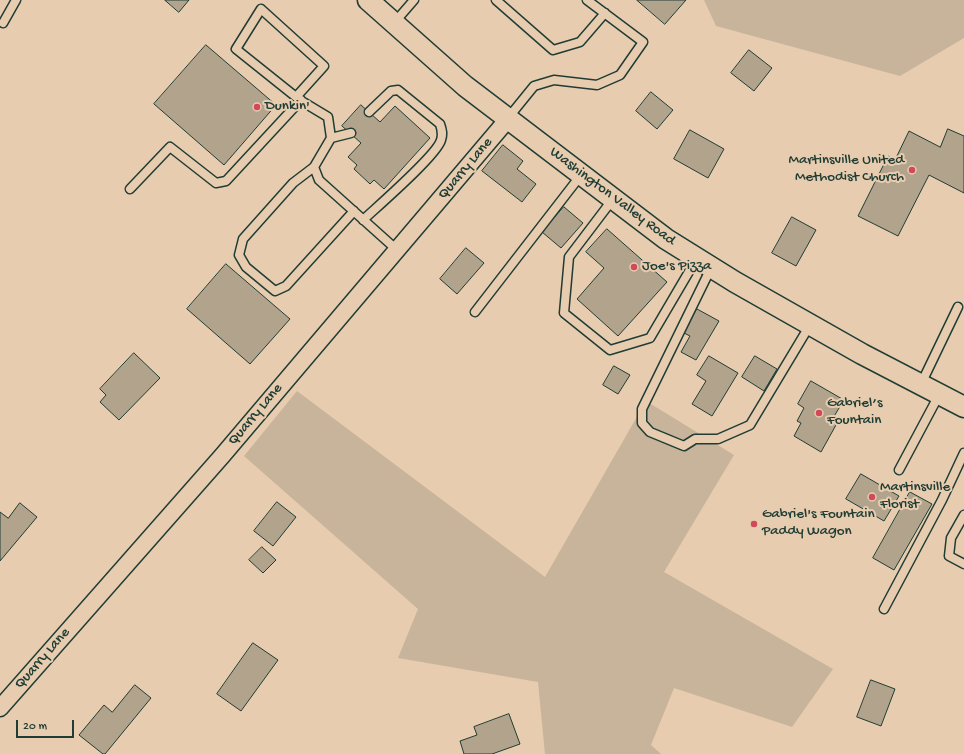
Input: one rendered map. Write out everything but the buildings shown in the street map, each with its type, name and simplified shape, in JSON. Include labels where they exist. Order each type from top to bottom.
[{"type":"street","name":"Washington Valley Road","points":[[368,0],[465,86],[666,239],[810,325],[964,407]]},
{"type":"street","name":"Quarry Lane","points":[[0,708],[222,456],[508,119]]},
{"type":"lane","points":[[2,23],[16,0]]},
{"type":"lane","points":[[394,23],[414,0]]},
{"type":"lane","points":[[496,0],[553,50],[580,42],[605,13]]},
{"type":"lane","points":[[508,119],[534,86],[554,80],[597,85],[620,75],[643,42],[588,0]]},
{"type":"lane","points":[[130,189],[170,147],[216,183],[226,180],[299,99],[324,66],[260,10],[236,49],[299,99],[328,117],[331,138],[314,167],[293,183],[243,239],[239,255],[246,267],[275,291],[286,286],[354,212]]},
{"type":"lane","points":[[363,220],[421,165],[441,141],[442,132],[440,124],[398,90],[391,92],[368,112]]},
{"type":"lane","points":[[331,138],[351,133]]},
{"type":"lane","points":[[314,167],[319,180],[397,250]]},
{"type":"lane","points":[[474,312],[581,175]]},
{"type":"lane","points":[[612,199],[569,257],[564,313],[610,350],[650,338],[704,263]]},
{"type":"lane","points":[[704,263],[642,409],[642,423],[650,432],[684,446],[695,439],[718,439],[750,425],[810,325]]},
{"type":"lane","points":[[921,384],[958,307]]},
{"type":"lane","points":[[898,470],[939,394]]},
{"type":"lane","points":[[884,609],[942,500],[964,453]]},
{"type":"lane","points":[[964,515],[951,538],[949,556],[964,564]]},
{"type":"shaded area","points":[[704,0],[964,0],[964,38],[900,76],[716,26]]},
{"type":"shaded area","points":[[297,391],[545,577],[646,401],[734,455],[664,572],[833,669],[792,727],[674,688],[651,745],[661,754],[545,754],[538,682],[398,658],[418,609],[244,456]]},
{"type":"place","name":"Dunkin'","points":[[257,107]]},
{"type":"place","name":"Martinsville United Methodist Church","points":[[912,170]]},
{"type":"place","name":"Joe's Pizza","points":[[634,267]]},
{"type":"place","name":"Gabriel’s Fountain","points":[[819,413]]},
{"type":"place","name":"Martinsville Florist","points":[[872,497]]},
{"type":"place","name":"Gabriel's Fountain Paddy Wagon","points":[[754,524]]}]
